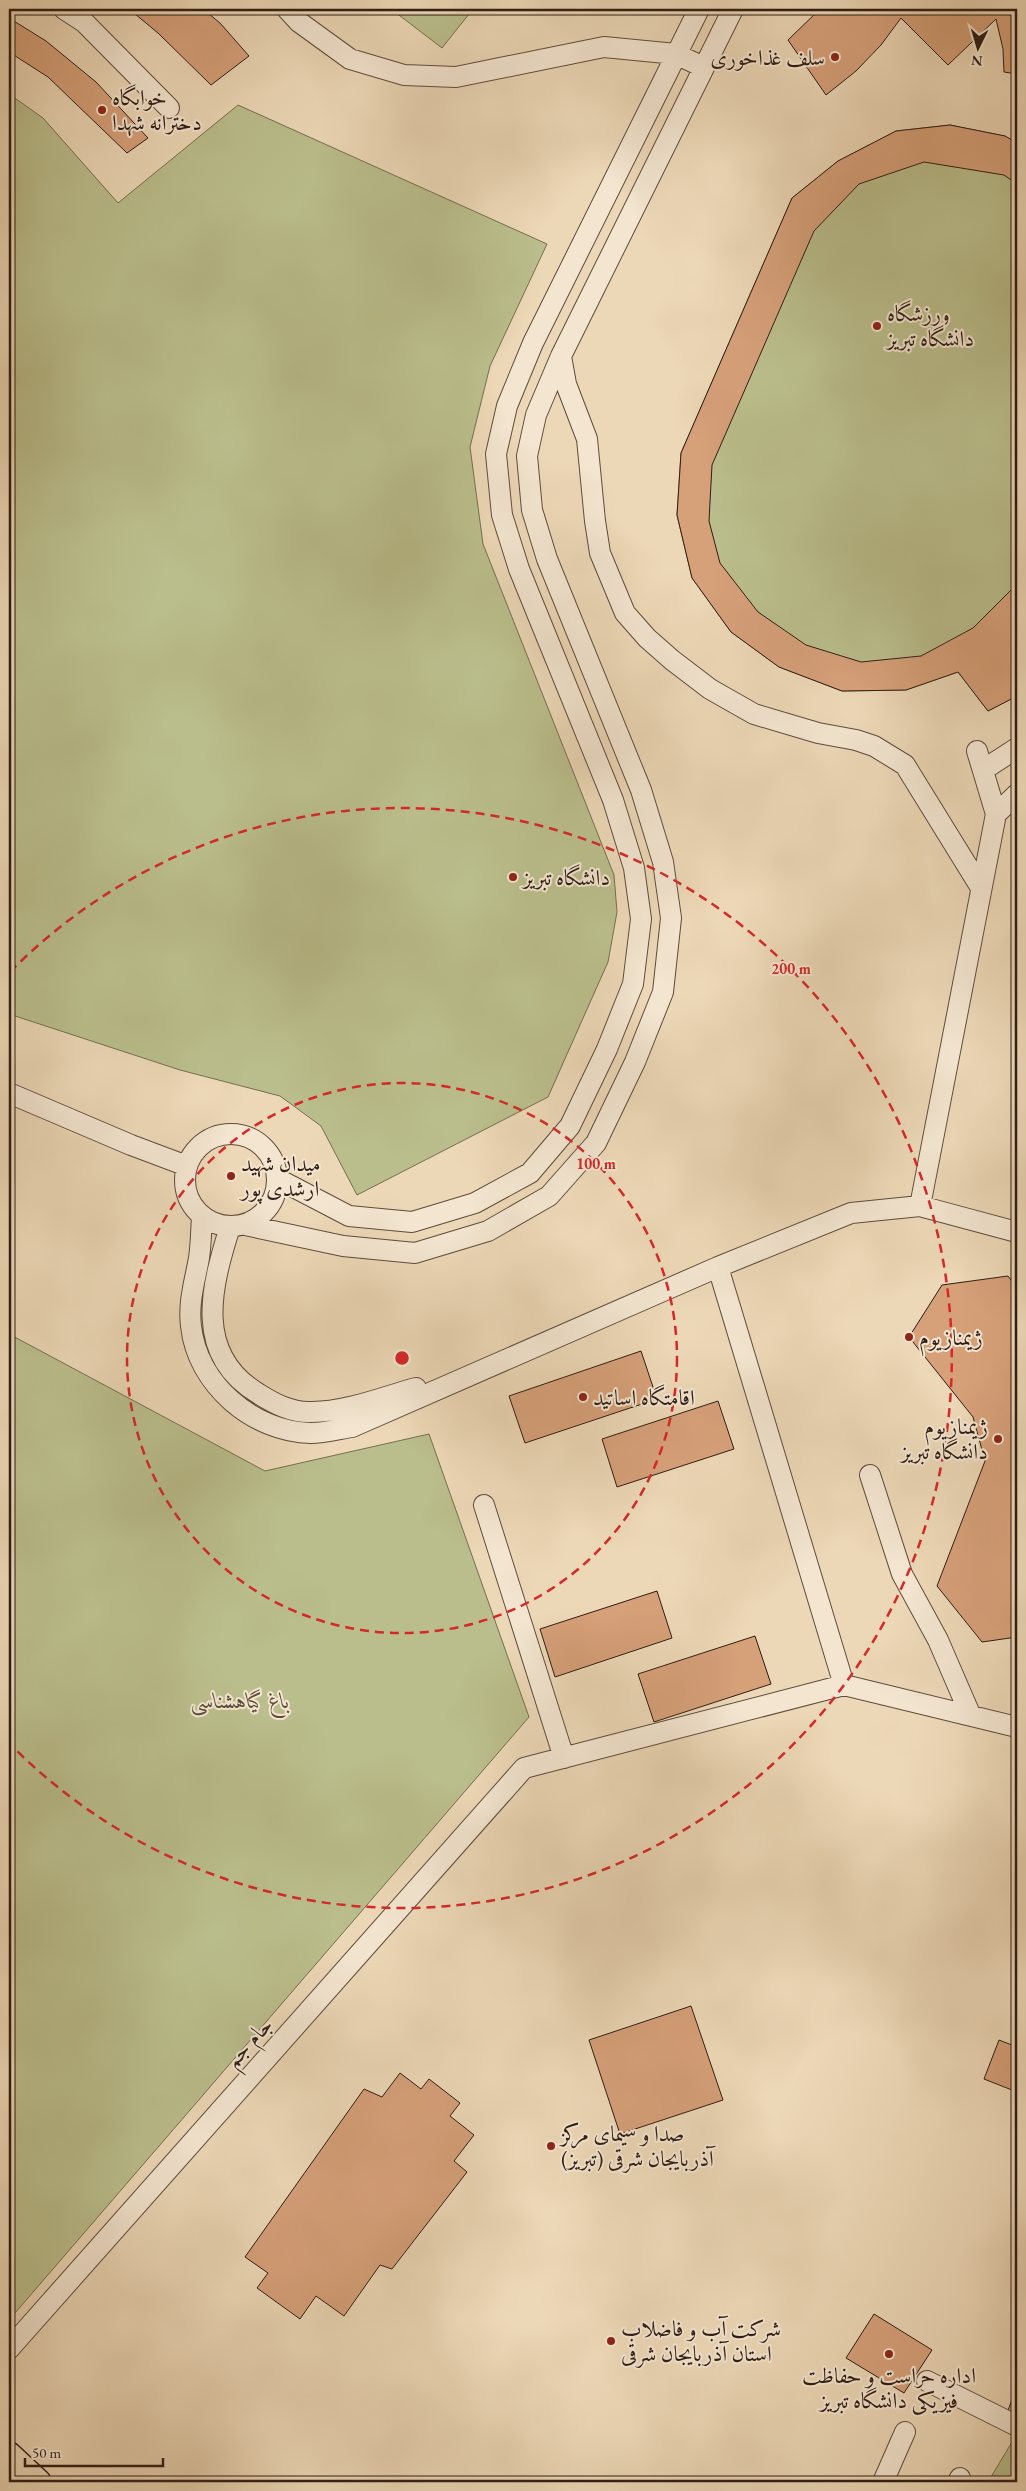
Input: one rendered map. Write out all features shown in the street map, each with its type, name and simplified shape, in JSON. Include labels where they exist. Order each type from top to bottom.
[{"type":"main road","points":[[9,2455],[38,2482]]},
{"type":"street","points":[[64,9],[84,22],[169,108]]},
{"type":"street","points":[[288,9],[299,22],[350,59],[404,75],[456,77],[604,47],[676,54],[703,67]]},
{"type":"street","points":[[278,1179],[349,1216],[412,1222],[476,1203],[530,1172],[570,1126],[607,1049],[633,984],[641,919],[634,868],[613,800],[519,569],[502,515],[496,454],[507,406],[533,343],[699,9]]},
{"type":"street","points":[[480,1370],[347,1406],[311,1412],[281,1408],[246,1387],[222,1359],[212,1324],[211,1298],[219,1261],[238,1226],[259,1218],[270,1206],[276,1193],[278,1179],[275,1165],[268,1152],[258,1142],[238,1135],[216,1136],[204,1143],[193,1153],[184,1179],[186,1193],[192,1206],[202,1217],[214,1224],[238,1226],[343,1246],[415,1253],[488,1231],[549,1196],[596,1143],[635,1062],[663,992],[671,918],[664,862],[641,790],[547,559],[532,510],[527,456],[536,415],[560,356],[733,9]]},
{"type":"street","points":[[560,356],[566,384],[587,439],[600,553],[625,613],[672,660],[710,689],[754,714],[818,733],[865,743],[905,765],[981,888]]},
{"type":"street","points":[[983,770],[1017,748]]},
{"type":"street","points":[[920,1206],[996,814],[977,751]]},
{"type":"street","points":[[996,814],[1017,794]]},
{"type":"street","points":[[9,1093],[131,1145],[187,1166]]},
{"type":"street","points":[[202,1217],[199,1257],[190,1297],[191,1327],[204,1369],[232,1403],[274,1427],[311,1433],[352,1426],[718,1267],[852,1213],[920,1206],[1017,1232]]},
{"type":"street","points":[[718,1267],[844,1685]]},
{"type":"street","points":[[870,1475],[902,1574],[938,1640],[970,1714]]},
{"type":"street","points":[[484,1504],[564,1758],[844,1685],[970,1714],[1017,1727]]},
{"type":"street","name":"جام جم","points":[[9,2349],[524,1768],[564,1758]]},
{"type":"street","points":[[927,2381],[1017,2426]]},
{"type":"street","points":[[883,2482],[905,2432]]},
{"type":"green space","points":[[391,9],[473,9],[442,48]]},
{"type":"green space","points":[[9,94],[43,118],[118,203],[238,105],[547,244],[490,366],[470,447],[483,544],[614,875],[617,912],[608,962],[548,1097],[357,1195],[321,1126],[280,1096],[180,1070],[9,1014]]},
{"type":"green space","name":"ورزشگاه دانشگاه تبریز","points":[[950,125],[1005,136],[1017,143],[1017,696],[988,711],[958,672],[906,690],[842,691],[779,667],[731,632],[692,578],[677,515],[681,453],[792,198],[838,161],[896,131]]},
{"type":"green space","name":"باغ گیاهشناسی","points":[[9,1334],[265,1471],[429,1434],[529,1717],[9,2320]]},
{"type":"green space","points":[[1012,2442],[1017,2445],[1017,2482],[988,2482]]},
{"type":"building","name":"خوابگاه دخترانه شهدا","points":[[129,9],[203,9],[220,23],[249,56],[211,85],[158,33]]},
{"type":"building","name":"سلف غذاخوری","points":[[820,9],[1017,9],[1017,74],[1004,72],[1003,49],[996,19],[948,65],[901,18],[881,45],[856,71],[826,95],[788,40]]},
{"type":"building","name":"خوابگاه دخترانه شهدا","points":[[9,18],[46,41],[96,82],[148,138],[127,153],[48,77],[9,52]]},
{"type":"building","points":[[950,125],[1005,136],[1017,143],[1017,184],[1004,175],[924,162],[859,184],[814,231],[712,465],[709,521],[720,563],[758,612],[806,645],[861,662],[921,656],[973,628],[1013,588],[1017,579],[1017,696],[988,711],[958,672],[906,690],[842,691],[779,667],[731,632],[692,578],[677,515],[681,453],[792,198],[838,161],[896,131]]},
{"type":"building","name":"ژیمنازیوم دانشگاه تبریز","points":[[1008,1276],[1017,1288],[1017,1637],[982,1642],[937,1586],[985,1461],[973,1417],[909,1337],[942,1285]]},
{"type":"building","name":"اقامتگاه اساتید","points":[[641,1351],[657,1399],[525,1443],[509,1396]]},
{"type":"building","name":"اقامتگاه اساتید","points":[[718,1401],[734,1449],[617,1487],[602,1439]]},
{"type":"building","points":[[657,1591],[672,1638],[555,1677],[540,1629]]},
{"type":"building","points":[[755,1636],[771,1684],[654,1722],[638,1674]]},
{"type":"building","points":[[691,2006],[723,2100],[620,2134],[589,2040]]},
{"type":"building","points":[[999,2040],[1017,2047],[1017,2092],[984,2079]]},
{"type":"building","points":[[400,2073],[421,2089],[429,2079],[460,2103],[450,2116],[474,2135],[454,2161],[467,2172],[392,2269],[380,2265],[344,2316],[316,2296],[300,2319],[257,2288],[268,2273],[245,2257],[364,2089],[382,2097]]},
{"type":"building","name":"اداره حراست و حفاظت فیزیکی دانشگاه تبریز","points":[[874,2314],[932,2350],[904,2393],[846,2358]]},
{"type":"building","points":[[1017,2386],[1017,2417],[1007,2413]]},
{"type":"place","name":"سلف غذاخوری","points":[[835,57]]},
{"type":"place","name":"خوابگاه دخترانه شهدا","points":[[102,110]]},
{"type":"place","name":"ورزشگاه دانشگاه تبریز","points":[[877,326]]},
{"type":"place","name":"دانشگاه تبریز","points":[[513,877]]},
{"type":"place","name":"میدان شهید ارشدی پور","points":[[231,1176]]},
{"type":"place","name":"ژیمنازیوم","points":[[909,1337]]},
{"type":"place","name":"اقامتگاه اساتید","points":[[583,1397]]},
{"type":"place","name":"ژیمنازیوم دانشگاه تبریز","points":[[998,1439]]},
{"type":"place","name":"صدا و سیمای مرکز آذربایجان شرقی (تبریز)","points":[[551,2146]]},
{"type":"place","name":"شرکت آب و فاضلاب استان آذربایجان شرقی","points":[[611,2341]]},
{"type":"place","name":"اداره حراست و حفاظت فیزیکی دانشگاه تبریز","points":[[889,2354]]}]
